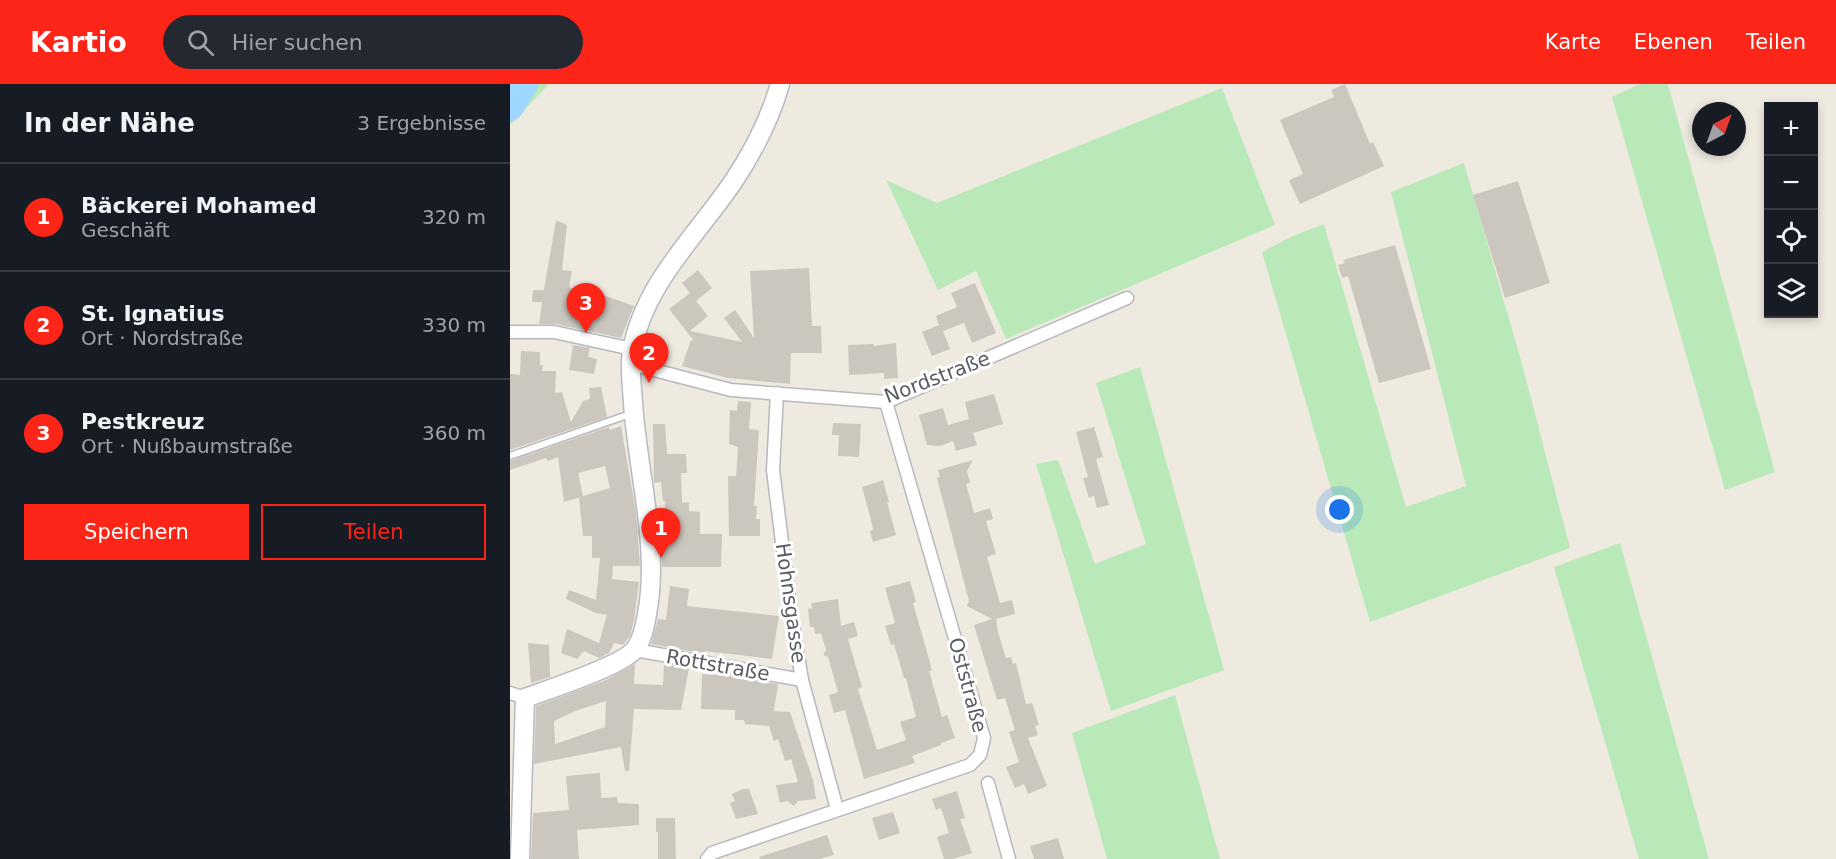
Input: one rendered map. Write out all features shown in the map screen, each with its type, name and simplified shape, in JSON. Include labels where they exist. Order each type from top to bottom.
[{"type":"main road","points":[[520,859],[518,696],[600,670],[635,650],[643,634],[650,597],[652,564],[633,412],[631,357],[639,324],[651,298],[669,269],[739,172],[768,118],[780,84]]},
{"type":"street","name":"Nordstraße","points":[[510,332],[554,332],[731,390],[886,402],[1127,298]]},
{"type":"street","name":"Hohnsgasse","points":[[777,393],[773,470],[802,680],[837,809]]},
{"type":"street","name":"Oststraße","points":[[707,859],[712,853],[970,765],[980,755],[984,738],[886,402]]},
{"type":"street","name":"Rottstraße","points":[[635,650],[802,680]]},
{"type":"street","points":[[988,783],[1010,859]]},
{"type":"lane","points":[[510,456],[633,412]]},
{"type":"green space","points":[[510,84],[549,84],[510,125]]},
{"type":"green space","points":[[1640,84],[1668,84],[1775,472],[1725,490],[1612,97]]},
{"type":"green space","points":[[1222,88],[1275,225],[1006,339],[976,271],[938,290],[886,180],[937,203]]},
{"type":"green space","points":[[1464,163],[1522,364],[1570,548],[1370,622],[1262,252],[1293,236],[1324,224],[1406,507],[1466,486],[1391,192]]},
{"type":"green space","points":[[1140,367],[1224,670],[1111,711],[1036,464],[1058,460],[1095,564],[1146,544],[1096,383]]},
{"type":"green space","points":[[1620,543],[1709,859],[1639,859],[1554,567]]},
{"type":"green space","points":[[1175,695],[1220,859],[1107,859],[1072,733]]},
{"type":"building","points":[[1345,84],[1370,144],[1373,142],[1384,166],[1300,204],[1289,180],[1303,174],[1280,120],[1334,97],[1331,90]]},
{"type":"building","points":[[1518,181],[1550,283],[1505,298],[1473,195]]},
{"type":"building","points":[[556,220],[567,225],[562,270],[572,271],[569,287],[593,296],[594,292],[634,306],[621,338],[556,324],[539,324],[542,302],[532,302],[533,290],[544,290]]},
{"type":"building","points":[[1395,245],[1431,369],[1379,383],[1348,276],[1342,278],[1338,265],[1345,263],[1343,260]]},
{"type":"building","points":[[809,268],[812,326],[821,326],[822,353],[791,353],[790,384],[728,378],[682,366],[691,340],[694,341],[669,309],[690,293],[682,283],[698,270],[712,288],[696,301],[708,316],[690,331],[742,342],[724,318],[735,310],[754,338],[750,271]]},
{"type":"building","points":[[975,283],[996,333],[972,343],[964,323],[943,331],[950,349],[932,356],[922,332],[939,325],[936,316],[957,307],[951,293]]},
{"type":"building","points":[[896,343],[898,378],[884,379],[884,373],[849,375],[848,345],[873,344],[874,346]]},
{"type":"building","points":[[573,345],[590,348],[588,357],[597,359],[594,374],[569,370]]},
{"type":"building","points":[[521,351],[540,352],[542,371],[556,371],[555,393],[562,392],[571,422],[583,401],[590,399],[589,388],[601,387],[607,417],[510,450],[510,374],[520,375]]},
{"type":"building","points":[[994,394],[1003,424],[973,433],[977,445],[956,451],[953,441],[941,446],[927,445],[919,415],[943,408],[948,425],[969,419],[965,402]]},
{"type":"building","points":[[738,401],[751,402],[749,429],[759,430],[754,506],[757,506],[756,519],[760,519],[760,536],[729,536],[728,476],[736,476],[738,447],[729,444],[730,410],[737,411]]},
{"type":"building","points":[[833,423],[861,424],[859,457],[838,456],[839,435],[832,435]]},
{"type":"building","points":[[653,424],[665,424],[667,454],[686,454],[687,473],[681,473],[682,503],[689,502],[689,511],[700,512],[700,534],[722,534],[721,567],[662,567],[661,541],[664,541],[665,501],[663,501],[661,482],[654,483]]},
{"type":"building","points":[[621,426],[636,513],[640,566],[613,566],[612,579],[639,582],[634,620],[630,636],[623,645],[614,643],[609,653],[599,658],[584,651],[577,659],[561,653],[567,629],[599,643],[607,615],[596,613],[566,599],[569,590],[596,600],[600,558],[592,558],[592,536],[583,536],[579,498],[581,497],[564,502],[558,457],[548,461],[546,458],[510,470],[510,461],[609,427],[610,430]],"holes":[[[605,466],[610,488],[583,496],[578,473]]]},
{"type":"building","points":[[1094,427],[1103,457],[1096,459],[1109,505],[1097,508],[1094,496],[1089,498],[1083,478],[1088,477],[1076,432]]},
{"type":"building","points":[[973,460],[967,471],[970,483],[966,484],[974,513],[990,508],[993,519],[986,521],[996,554],[987,557],[1000,603],[1012,600],[1015,614],[996,619],[998,632],[1006,658],[1011,657],[1013,664],[1016,663],[1026,704],[1032,703],[1039,725],[1035,726],[1038,735],[1028,738],[1047,786],[1028,794],[1024,784],[1015,788],[1006,767],[1019,762],[1009,732],[1015,730],[1005,698],[997,700],[974,625],[992,619],[967,606],[969,601],[937,478],[940,477],[938,470]]},
{"type":"building","points":[[883,480],[896,535],[873,542],[870,531],[873,530],[871,520],[862,487]]},
{"type":"building","points":[[910,581],[916,602],[913,603],[932,670],[929,671],[942,717],[947,715],[955,738],[912,756],[915,763],[864,779],[845,710],[834,713],[829,695],[838,692],[828,657],[823,655],[826,650],[821,633],[815,634],[814,627],[810,627],[808,609],[812,608],[811,603],[838,599],[841,626],[854,622],[858,636],[848,639],[862,687],[858,689],[877,750],[906,740],[900,722],[916,717],[906,678],[904,678],[894,644],[891,645],[885,626],[895,623],[885,588]]},
{"type":"building","points":[[670,586],[689,589],[687,606],[779,616],[772,659],[705,651],[705,654],[651,644],[658,619],[666,620]]},
{"type":"building","points":[[528,643],[549,645],[550,677],[531,683]]},
{"type":"building","points":[[635,664],[634,684],[663,685],[664,664],[689,668],[681,710],[634,709],[629,771],[625,771],[621,747],[534,764],[536,706],[606,680]],"holes":[[[606,701],[605,727],[555,744],[554,721]]]},
{"type":"building","points":[[702,674],[732,676],[778,684],[774,711],[790,712],[813,780],[816,799],[798,801],[794,806],[787,801],[780,803],[776,785],[798,782],[791,759],[785,761],[778,739],[774,741],[769,726],[745,724],[744,720],[735,720],[735,710],[701,709]]},
{"type":"building","points":[[600,773],[601,798],[617,797],[618,803],[639,804],[639,825],[577,830],[579,859],[531,859],[533,813],[569,810],[566,776]]},
{"type":"building","points":[[749,789],[758,814],[736,819],[730,803],[735,801],[732,794]]},
{"type":"building","points":[[957,791],[965,818],[960,819],[972,853],[953,859],[944,859],[937,837],[949,833],[941,808],[936,810],[932,799]]},
{"type":"building","points":[[893,812],[900,833],[879,840],[872,818]]},
{"type":"building","points":[[656,818],[675,818],[676,859],[658,859]]},
{"type":"building","points":[[827,835],[834,855],[820,859],[760,859],[759,857]]},
{"type":"building","points":[[1058,838],[1064,859],[1034,859],[1030,846]]},
{"type":"waterway","points":[[510,108],[525,84]]},
{"type":"place","name":"Pestkreuz","points":[[586,333]]},
{"type":"place","name":"St. Ignatius","points":[[649,383]]},
{"type":"place","name":"Bäckerei Mohamed","points":[[661,558]]}]
